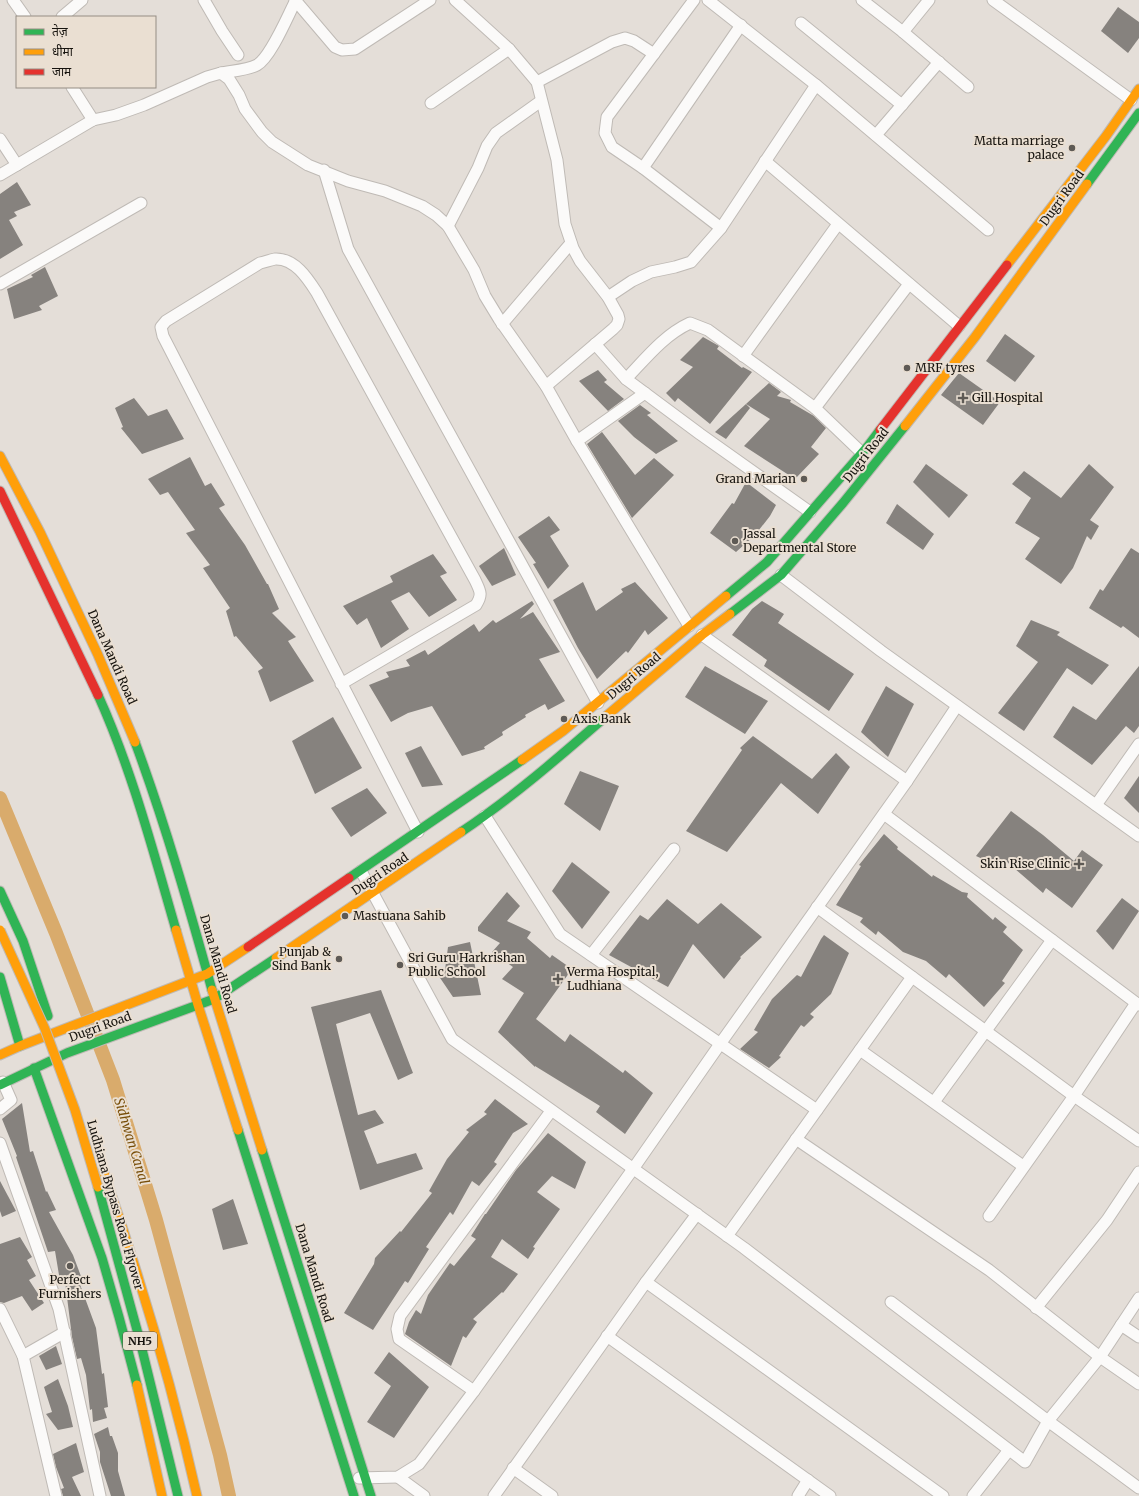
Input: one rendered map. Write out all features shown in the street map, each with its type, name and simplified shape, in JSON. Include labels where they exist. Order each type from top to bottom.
[{"type":"main road","name":"Dugri Road","points":[[0,1055],[207,974],[361,871],[563,731],[766,562],[862,453],[1106,136],[1139,89]]},
{"type":"main road","name":"Dugri Road","points":[[2,1083],[65,1054],[214,999],[485,816],[548,767],[702,635],[781,575],[843,503],[975,337],[1139,113]]},
{"type":"main road","name":"Dana Mandi Road","points":[[0,456],[43,539],[98,655],[128,723],[155,796],[214,999],[371,1496]]},
{"type":"main road","points":[[0,491],[78,651],[113,728],[149,838],[198,1005],[354,1496]]},
{"type":"main road","points":[[0,891],[22,941],[65,1054],[112,1198],[157,1337],[178,1411],[197,1496]]},
{"type":"main road","name":"Ludhiana Bypass Road Flyover","points":[[0,930],[45,1029],[75,1110],[121,1266],[156,1402],[178,1496]]},
{"type":"main road","points":[[0,977],[20,1046]]},
{"type":"main road","points":[[34,1068],[102,1256],[120,1316],[162,1496]]},
{"type":"street","points":[[13,0],[23,16]]},
{"type":"street","points":[[63,16],[82,0]]},
{"type":"street","points":[[204,0],[238,55]]},
{"type":"street","points":[[0,175],[93,120],[116,115],[144,105],[207,77],[258,64],[270,51],[296,0],[335,47],[342,50],[355,49],[430,0]]},
{"type":"street","points":[[456,0],[509,49],[536,82],[557,160],[565,224],[571,243],[580,261],[608,297],[618,315],[619,320],[613,329],[546,386]]},
{"type":"street","points":[[694,0],[607,117],[605,133],[612,148],[643,168],[721,228]]},
{"type":"street","points":[[708,0],[816,85],[988,230]]},
{"type":"street","points":[[862,0],[903,32],[968,87]]},
{"type":"street","points":[[903,32],[929,0]]},
{"type":"street","points":[[993,0],[1131,100]]},
{"type":"street","points":[[801,23],[902,105]]},
{"type":"street","points":[[643,168],[741,25]]},
{"type":"street","points":[[536,82],[612,42],[625,38],[634,40],[654,54]]},
{"type":"street","points":[[431,103],[509,49]]},
{"type":"street","points":[[876,135],[939,62]]},
{"type":"street","points":[[221,73],[229,79],[239,95],[245,109],[262,132],[272,142],[308,165],[324,170],[348,181],[385,191],[422,206],[436,215],[448,226],[474,270],[485,296],[502,324],[546,386],[577,441],[689,626]]},
{"type":"street","points":[[608,297],[650,272],[691,262],[721,228],[816,85]]},
{"type":"street","points":[[73,88],[93,120]]},
{"type":"street","points":[[448,226],[478,168],[487,146],[496,133],[541,101]]},
{"type":"street","points":[[0,139],[17,165]]},
{"type":"street","points":[[765,161],[959,326]]},
{"type":"street","points":[[324,170],[348,249],[598,703]]},
{"type":"street","points":[[0,284],[141,203]]},
{"type":"street","points":[[743,356],[838,224]]},
{"type":"street","points":[[502,324],[571,243]]},
{"type":"street","points":[[341,684],[476,605],[480,598],[480,594],[475,580],[317,293],[302,271],[287,262],[276,259],[260,263],[166,320],[161,327],[163,336],[341,684],[418,832]]},
{"type":"street","points":[[816,408],[909,284]]},
{"type":"street","points":[[626,379],[666,337],[678,328],[690,323],[708,330],[816,408],[862,453]]},
{"type":"street","points":[[595,344],[626,379],[700,434],[810,512]]},
{"type":"street","points":[[577,441],[645,393]]},
{"type":"street","points":[[781,575],[881,651],[1139,836]]},
{"type":"street","points":[[702,635],[907,781]]},
{"type":"street","points":[[348,1480],[398,1477],[419,1464],[474,1391],[884,814],[957,706]]},
{"type":"street","points":[[1096,805],[1139,744]]},
{"type":"street","points":[[884,814],[1138,1004],[989,1216]]},
{"type":"street","points":[[485,816],[560,934],[817,1110]]},
{"type":"street","points":[[591,956],[674,849]]},
{"type":"street","points":[[361,871],[452,1039],[727,1236],[1025,1462],[1048,1421],[1100,1357],[1139,1298]]},
{"type":"street","points":[[817,907],[1074,1096],[1139,1141]]},
{"type":"street","points":[[934,1102],[1052,940]]},
{"type":"street","points":[[727,1236],[912,977]]},
{"type":"street","points":[[860,1050],[1023,1166]]},
{"type":"street","points":[[0,1109],[11,1100],[2,1083]]},
{"type":"street","points":[[474,1391],[399,1339],[396,1329],[400,1316],[551,1111]]},
{"type":"street","points":[[796,1139],[989,1270],[1100,1357],[1139,1384]]},
{"type":"street","points":[[0,1143],[59,1308],[100,1496]]},
{"type":"street","points":[[1036,1308],[1107,1220],[1139,1172]]},
{"type":"street","points":[[494,1496],[607,1336],[696,1214]]},
{"type":"street","points":[[646,1282],[943,1496]]},
{"type":"street","points":[[891,1302],[1139,1488]]},
{"type":"street","points":[[0,1309],[23,1356],[56,1496]]},
{"type":"street","points":[[1121,1325],[1139,1337]]},
{"type":"street","points":[[23,1356],[64,1332]]},
{"type":"street","points":[[607,1336],[830,1496]]},
{"type":"street","points":[[973,1496],[1009,1450]]},
{"type":"street","points":[[513,1468],[552,1496]]},
{"type":"street","points":[[398,1477],[424,1496]]},
{"type":"street","points":[[798,1496],[808,1480]]},
{"type":"building","points":[[1118,7],[1139,22],[1139,38],[1128,53],[1101,31]]},
{"type":"building","points":[[17,182],[31,205],[14,212],[17,216],[9,220],[23,245],[0,259],[0,194]]},
{"type":"building","points":[[45,267],[58,296],[39,306],[42,310],[14,319],[7,289],[33,277],[31,275]]},
{"type":"building","points":[[1005,334],[1035,356],[1015,382],[986,361]]},
{"type":"building","points":[[703,337],[719,346],[717,349],[742,368],[743,367],[752,372],[710,424],[678,398],[675,402],[666,393],[693,367],[680,360]]},
{"type":"building","points":[[598,370],[607,380],[604,382],[624,399],[608,411],[579,381]]},
{"type":"building","points":[[959,373],[1000,402],[983,425],[941,395]]},
{"type":"building","points":[[769,383],[781,392],[777,396],[791,400],[790,402],[814,416],[826,428],[811,447],[819,454],[795,479],[744,446],[770,419],[746,404]]},
{"type":"building","points":[[134,398],[148,416],[167,409],[184,439],[142,454],[121,428],[123,427],[115,408]]},
{"type":"building","points":[[746,404],[750,408],[726,439],[715,432]]},
{"type":"building","points":[[640,405],[651,413],[647,415],[678,441],[656,454],[634,437],[618,421]]},
{"type":"building","points":[[602,432],[635,475],[654,458],[674,475],[632,518],[587,444]]},
{"type":"building","points":[[190,457],[205,486],[211,483],[225,505],[219,508],[245,545],[268,584],[279,609],[272,613],[296,637],[288,641],[314,681],[270,702],[258,671],[263,668],[236,636],[234,637],[226,611],[230,608],[203,568],[210,565],[186,533],[195,530],[168,492],[160,495],[148,479]]},
{"type":"building","points":[[926,464],[968,495],[949,518],[913,482]]},
{"type":"building","points":[[1089,464],[1114,487],[1090,520],[1099,526],[1091,540],[1087,536],[1073,568],[1061,584],[1025,559],[1040,538],[1015,523],[1031,498],[1012,484],[1024,471],[1061,498]]},
{"type":"building","points":[[746,482],[776,505],[770,516],[755,535],[736,552],[710,533],[732,503],[734,504]]},
{"type":"building","points":[[897,504],[934,534],[923,550],[886,523]]},
{"type":"building","points":[[549,516],[560,530],[550,536],[569,566],[548,589],[533,564],[536,563],[518,537]]},
{"type":"building","points":[[504,548],[516,575],[492,586],[479,566]]},
{"type":"building","points":[[1131,548],[1139,553],[1139,638],[1123,626],[1121,628],[1089,608],[1100,589],[1103,591]]},
{"type":"building","points":[[433,554],[447,573],[440,576],[457,600],[429,617],[409,592],[391,601],[409,629],[381,648],[367,618],[357,625],[343,606],[393,582],[390,576]]},
{"type":"building","points":[[583,582],[596,611],[623,592],[621,589],[635,582],[668,618],[648,635],[645,630],[628,653],[626,651],[597,679],[578,648],[553,600]]},
{"type":"building","points":[[532,601],[534,604],[520,619],[533,612],[560,652],[539,659],[565,701],[548,710],[545,704],[525,715],[526,717],[502,732],[503,735],[484,747],[485,749],[462,756],[432,706],[408,713],[391,722],[369,685],[389,677],[386,672],[410,666],[406,660],[425,650],[428,655],[474,624],[479,632],[493,620],[496,623]]},
{"type":"building","points":[[762,601],[784,614],[778,623],[854,674],[829,711],[764,666],[767,660],[732,635],[752,609]]},
{"type":"building","points":[[1031,620],[1060,632],[1057,635],[1109,665],[1092,685],[1067,668],[1024,731],[998,713],[1038,662],[1016,646]]},
{"type":"building","points":[[705,666],[768,701],[745,734],[685,697]]},
{"type":"building","points":[[1139,666],[1139,726],[1134,733],[1126,726],[1092,765],[1053,737],[1073,706],[1096,720]]},
{"type":"building","points":[[886,686],[914,704],[888,757],[861,732]]},
{"type":"building","points":[[333,717],[362,768],[315,794],[292,741]]},
{"type":"building","points":[[753,736],[812,779],[836,753],[850,767],[818,814],[781,783],[727,852],[686,831],[742,750],[740,748]]},
{"type":"building","points":[[421,746],[443,785],[422,787],[405,753]]},
{"type":"building","points":[[580,771],[619,786],[600,831],[564,804]]},
{"type":"building","points":[[1139,776],[1139,813],[1124,798]]},
{"type":"building","points":[[367,788],[387,813],[351,837],[331,808]]},
{"type":"building","points":[[1011,811],[1074,861],[1082,850],[1103,865],[1072,908],[1046,888],[1043,893],[1007,862],[1003,868],[976,856]]},
{"type":"building","points":[[884,834],[898,847],[897,849],[932,877],[933,875],[962,892],[968,893],[967,897],[993,920],[995,917],[1007,927],[1003,932],[1023,950],[1002,981],[1005,983],[984,1007],[949,974],[946,978],[926,961],[903,952],[878,931],[876,935],[860,922],[863,918],[836,905],[861,866],[859,865]]},
{"type":"building","points":[[572,862],[610,892],[582,929],[552,891]]},
{"type":"building","points":[[507,892],[520,906],[507,921],[531,932],[527,938],[550,958],[552,955],[572,969],[536,1019],[565,1042],[570,1034],[623,1073],[625,1070],[653,1093],[625,1134],[596,1112],[600,1106],[535,1067],[498,1032],[524,993],[502,979],[513,967],[492,952],[500,943],[478,931],[478,927]]},
{"type":"building","points":[[1122,898],[1139,911],[1113,950],[1096,931]]},
{"type":"building","points":[[667,899],[698,924],[721,903],[762,937],[740,957],[741,958],[724,979],[693,944],[668,987],[609,955],[640,915],[648,920]]},
{"type":"building","points":[[824,935],[849,953],[831,994],[810,1014],[814,1017],[804,1027],[801,1025],[779,1056],[781,1057],[769,1068],[740,1049],[758,1032],[754,1030],[772,999],[797,975],[801,977]]},
{"type":"building","points":[[470,942],[481,995],[453,997],[434,969],[445,970],[448,947]]},
{"type":"building","points":[[381,990],[413,1073],[398,1080],[370,1013],[336,1024],[358,1115],[375,1110],[384,1123],[364,1131],[377,1164],[416,1153],[423,1169],[360,1190],[311,1007]]},
{"type":"building","points":[[495,1099],[528,1124],[513,1133],[494,1162],[497,1164],[479,1186],[472,1181],[453,1215],[450,1212],[426,1247],[429,1249],[408,1283],[405,1281],[373,1330],[344,1313],[374,1264],[375,1258],[400,1231],[401,1232],[432,1193],[429,1191],[447,1159],[469,1132],[466,1130],[487,1114],[484,1112]]},
{"type":"building","points":[[22,1103],[30,1152],[33,1151],[46,1192],[47,1191],[56,1210],[49,1212],[73,1255],[82,1279],[78,1279],[96,1328],[108,1407],[104,1408],[107,1418],[93,1422],[86,1375],[81,1358],[77,1359],[72,1337],[65,1281],[60,1281],[55,1251],[48,1252],[16,1157],[17,1156],[2,1119]]},
{"type":"building","points":[[548,1133],[586,1162],[575,1189],[552,1176],[537,1192],[560,1209],[533,1247],[535,1248],[528,1259],[502,1239],[491,1257],[518,1274],[503,1293],[502,1292],[473,1319],[477,1322],[466,1338],[463,1336],[451,1366],[405,1334],[409,1322],[416,1310],[421,1314],[428,1295],[450,1263],[454,1266],[476,1239],[471,1236],[485,1214],[516,1170]]},
{"type":"building","points":[[0,1181],[16,1211],[2,1217],[0,1211]]},
{"type":"building","points":[[233,1199],[248,1244],[223,1250],[212,1209]]},
{"type":"building","points":[[20,1237],[32,1257],[27,1260],[36,1276],[29,1280],[44,1303],[32,1311],[22,1296],[4,1303],[0,1302],[0,1244]]},
{"type":"building","points":[[56,1346],[62,1364],[46,1370],[39,1356]]},
{"type":"building","points":[[389,1352],[429,1387],[394,1438],[367,1422],[391,1386],[374,1373]]},
{"type":"building","points":[[58,1379],[68,1406],[73,1427],[58,1430],[46,1414],[52,1412],[44,1387]]},
{"type":"building","points":[[108,1427],[110,1436],[112,1436],[118,1453],[118,1471],[125,1496],[111,1496],[100,1462],[100,1452],[94,1434]]},
{"type":"building","points":[[76,1443],[84,1472],[72,1477],[81,1496],[63,1496],[61,1489],[64,1488],[53,1454]]},
{"type":"waterway","name":"Sidhwan Canal","points":[[0,798],[56,933],[113,1080],[156,1220],[220,1455],[229,1496]]},
{"type":"traffic: fast","points":[[1087,184],[1139,113]]},
{"type":"traffic: fast","points":[[730,614],[781,575],[843,503],[905,426]]},
{"type":"traffic: fast","points":[[726,596],[767,562],[868,446],[880,430]]},
{"type":"traffic: fast","points":[[98,695],[132,781],[176,930]]},
{"type":"traffic: fast","points":[[461,832],[517,792],[604,718]]},
{"type":"traffic: fast","points":[[135,742],[166,834],[212,990]]},
{"type":"traffic: fast","points":[[349,878],[522,760]]},
{"type":"traffic: fast","points":[[0,891],[23,941],[48,1016]]},
{"type":"traffic: fast","points":[[0,1085],[67,1053],[214,999],[276,958]]},
{"type":"traffic: fast","points":[[0,977],[20,1046]]},
{"type":"traffic: fast","points":[[34,1068],[102,1258],[137,1385]]},
{"type":"traffic: fast","points":[[238,1130],[354,1496]]},
{"type":"traffic: fast","points":[[262,1150],[371,1496]]},
{"type":"traffic: fast","points":[[98,1187],[140,1341],[178,1496]]},
{"type":"traffic: slow","points":[[1007,265],[1106,136],[1139,89]]},
{"type":"traffic: slow","points":[[905,426],[975,337],[1087,184]]},
{"type":"traffic: slow","points":[[0,456],[40,532],[98,655],[135,742]]},
{"type":"traffic: slow","points":[[522,760],[563,731],[726,596]]},
{"type":"traffic: slow","points":[[604,718],[702,635],[730,614]]},
{"type":"traffic: slow","points":[[276,958],[461,832]]},
{"type":"traffic: slow","points":[[0,930],[45,1029],[75,1110],[98,1187]]},
{"type":"traffic: slow","points":[[176,930],[238,1130]]},
{"type":"traffic: slow","points":[[0,1055],[207,974],[248,947]]},
{"type":"traffic: slow","points":[[212,990],[262,1150]]},
{"type":"traffic: slow","points":[[103,1170],[130,1250],[166,1372],[197,1496]]},
{"type":"traffic: slow","points":[[137,1385],[162,1496]]},
{"type":"traffic: jam","points":[[880,430],[1007,265]]},
{"type":"traffic: jam","points":[[0,491],[98,695]]},
{"type":"traffic: jam","points":[[248,947],[349,878]]},
{"type":"place","name":"Matta marriage palace","points":[[1072,148]]},
{"type":"place","name":"MRF tyres","points":[[907,368]]},
{"type":"place","name":"Gill Hospital","points":[[963,398]]},
{"type":"place","name":"Grand Marian","points":[[804,479]]},
{"type":"place","name":"Jassal Departmental Store","points":[[735,541]]},
{"type":"place","name":"Axis Bank","points":[[564,719]]},
{"type":"place","name":"Skin Rise Clinic","points":[[1079,864]]},
{"type":"place","name":"Mastuana Sahib","points":[[345,916]]},
{"type":"place","name":"Punjab & Sind Bank","points":[[339,959]]},
{"type":"place","name":"Sri Guru Harkrishan Public School","points":[[400,965]]},
{"type":"place","name":"Verma Hospital, Ludhiana","points":[[558,979]]},
{"type":"place","name":"Perfect Furnishers","points":[[70,1266]]}]
